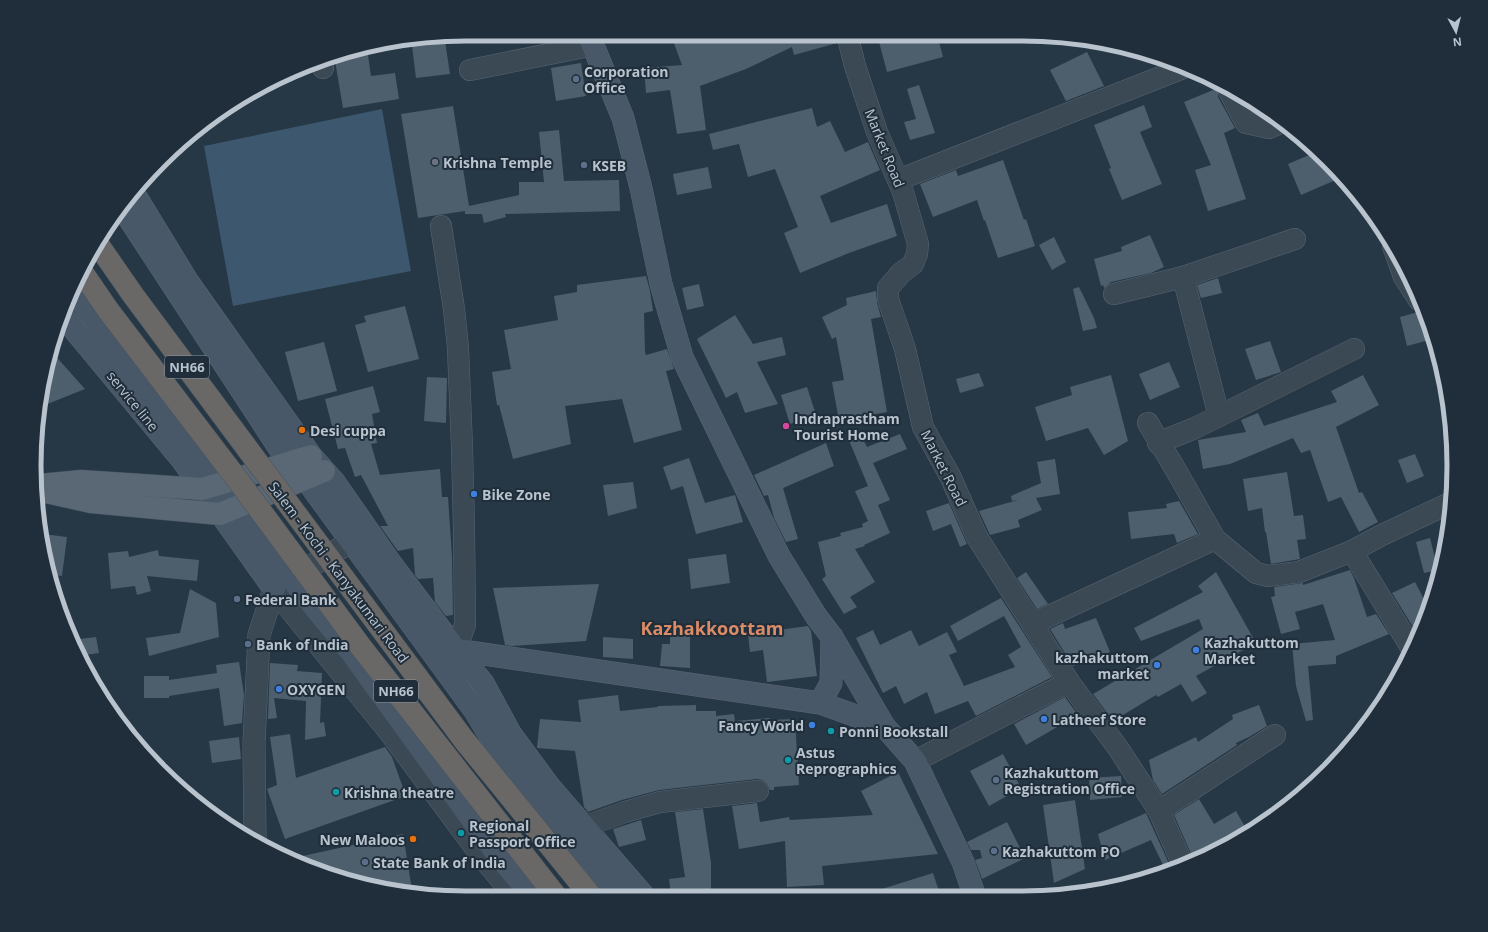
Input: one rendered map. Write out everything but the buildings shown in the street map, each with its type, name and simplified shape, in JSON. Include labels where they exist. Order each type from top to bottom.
[{"type":"highway","name":"Salem - Kochi - Kanyakumari Road","points":[[101,249],[138,302],[464,740],[587,891]]},
{"type":"highway","name":"Salem - Kochi - Kanyakumari Road","points":[[85,277],[108,310],[240,483],[361,647],[552,891]]},
{"type":"main road","points":[[592,41],[623,118],[641,188],[661,284],[682,357],[779,556],[816,616],[832,637],[884,726],[915,761],[963,862],[973,891]]},
{"type":"main road","points":[[137,198],[188,282],[313,468]]},
{"type":"main road","points":[[125,212],[288,463]]},
{"type":"main road","points":[[77,294],[187,446],[211,486],[282,583],[351,652],[494,850],[528,891]]},
{"type":"main road","name":"service line","points":[[67,321],[189,471],[211,486]]},
{"type":"main road","points":[[187,446],[189,471]]},
{"type":"main road","points":[[42,484],[81,481],[211,486],[288,463],[313,468],[335,482],[360,536],[475,711],[505,761],[613,891]]},
{"type":"main road","points":[[42,491],[91,502],[229,511],[278,490],[313,468]]},
{"type":"main road","points":[[360,536],[392,565],[456,650],[483,683],[510,733],[549,786],[639,891]]},
{"type":"main road","points":[[820,703],[831,683],[832,637]]},
{"type":"main road","points":[[456,650],[820,703],[884,726]]},
{"type":"street","points":[[470,70],[592,41]]},
{"type":"street","name":"Market Road","points":[[849,41],[877,132],[903,192],[918,244],[917,254],[913,264],[901,273],[888,288],[888,300],[905,349],[923,427],[951,478],[977,537],[1069,682],[1118,748],[1159,811],[1180,861]]},
{"type":"street","points":[[898,180],[1177,70]]},
{"type":"street","points":[[1232,96],[1246,124],[1269,128],[1275,125]]},
{"type":"street","points":[[441,226],[454,309],[458,348],[462,447],[465,625],[456,650]]},
{"type":"street","points":[[1114,294],[1183,277],[1295,239]]},
{"type":"street","points":[[1183,277],[1219,416]]},
{"type":"street","points":[[1158,443],[1195,428],[1354,349]]},
{"type":"street","points":[[1148,423],[1158,443],[1177,472],[1215,539],[1256,573],[1268,576],[1299,572],[1352,551],[1445,505]]},
{"type":"street","points":[[255,835],[254,743],[259,635],[282,583],[360,536]]},
{"type":"street","points":[[1032,624],[1215,539]]},
{"type":"street","points":[[1352,551],[1408,643]]},
{"type":"street","points":[[282,583],[481,855],[511,891]]},
{"type":"street","points":[[915,761],[1069,682]]},
{"type":"street","points":[[1159,811],[1275,735]]},
{"type":"street","points":[[583,827],[625,812],[660,802],[758,791]]},
{"type":"water","points":[[382,109],[411,271],[233,306],[204,146]]},
{"type":"place","name":"Corporation Office","points":[[576,79]]},
{"type":"place","name":"Krishna Temple","points":[[435,162]]},
{"type":"place","name":"KSEB","points":[[584,165]]},
{"type":"place","name":"Indraprastham Tourist Home","points":[[786,426]]},
{"type":"place","name":"Desi cuppa","points":[[302,430]]},
{"type":"place","name":"Bike Zone","points":[[474,494]]},
{"type":"place","name":"Federal Bank","points":[[237,599]]},
{"type":"place","name":"Bank of India","points":[[248,644]]},
{"type":"place","name":"Kazhakuttom Market","points":[[1196,650]]},
{"type":"place","name":"kazhakuttom market","points":[[1157,665]]},
{"type":"place","name":"OXYGEN","points":[[279,689]]},
{"type":"place","name":"Latheef Store","points":[[1044,719]]},
{"type":"place","name":"Fancy World","points":[[812,725]]},
{"type":"place","name":"Ponni Bookstall","points":[[831,731]]},
{"type":"place","name":"Astus Reprographics","points":[[788,760]]},
{"type":"place","name":"Kazhakuttom Registration Office","points":[[996,780]]},
{"type":"place","name":"Krishna theatre","points":[[336,792]]},
{"type":"place","name":"Regional Passport Office","points":[[461,833]]},
{"type":"place","name":"New Maloos","points":[[413,839]]},
{"type":"place","name":"Kazhakuttom PO","points":[[994,851]]},
{"type":"place","name":"State Bank of India","points":[[365,862]]},
{"type":"district","name":"Kazhakkoottam","points":[[712,628]]}]
